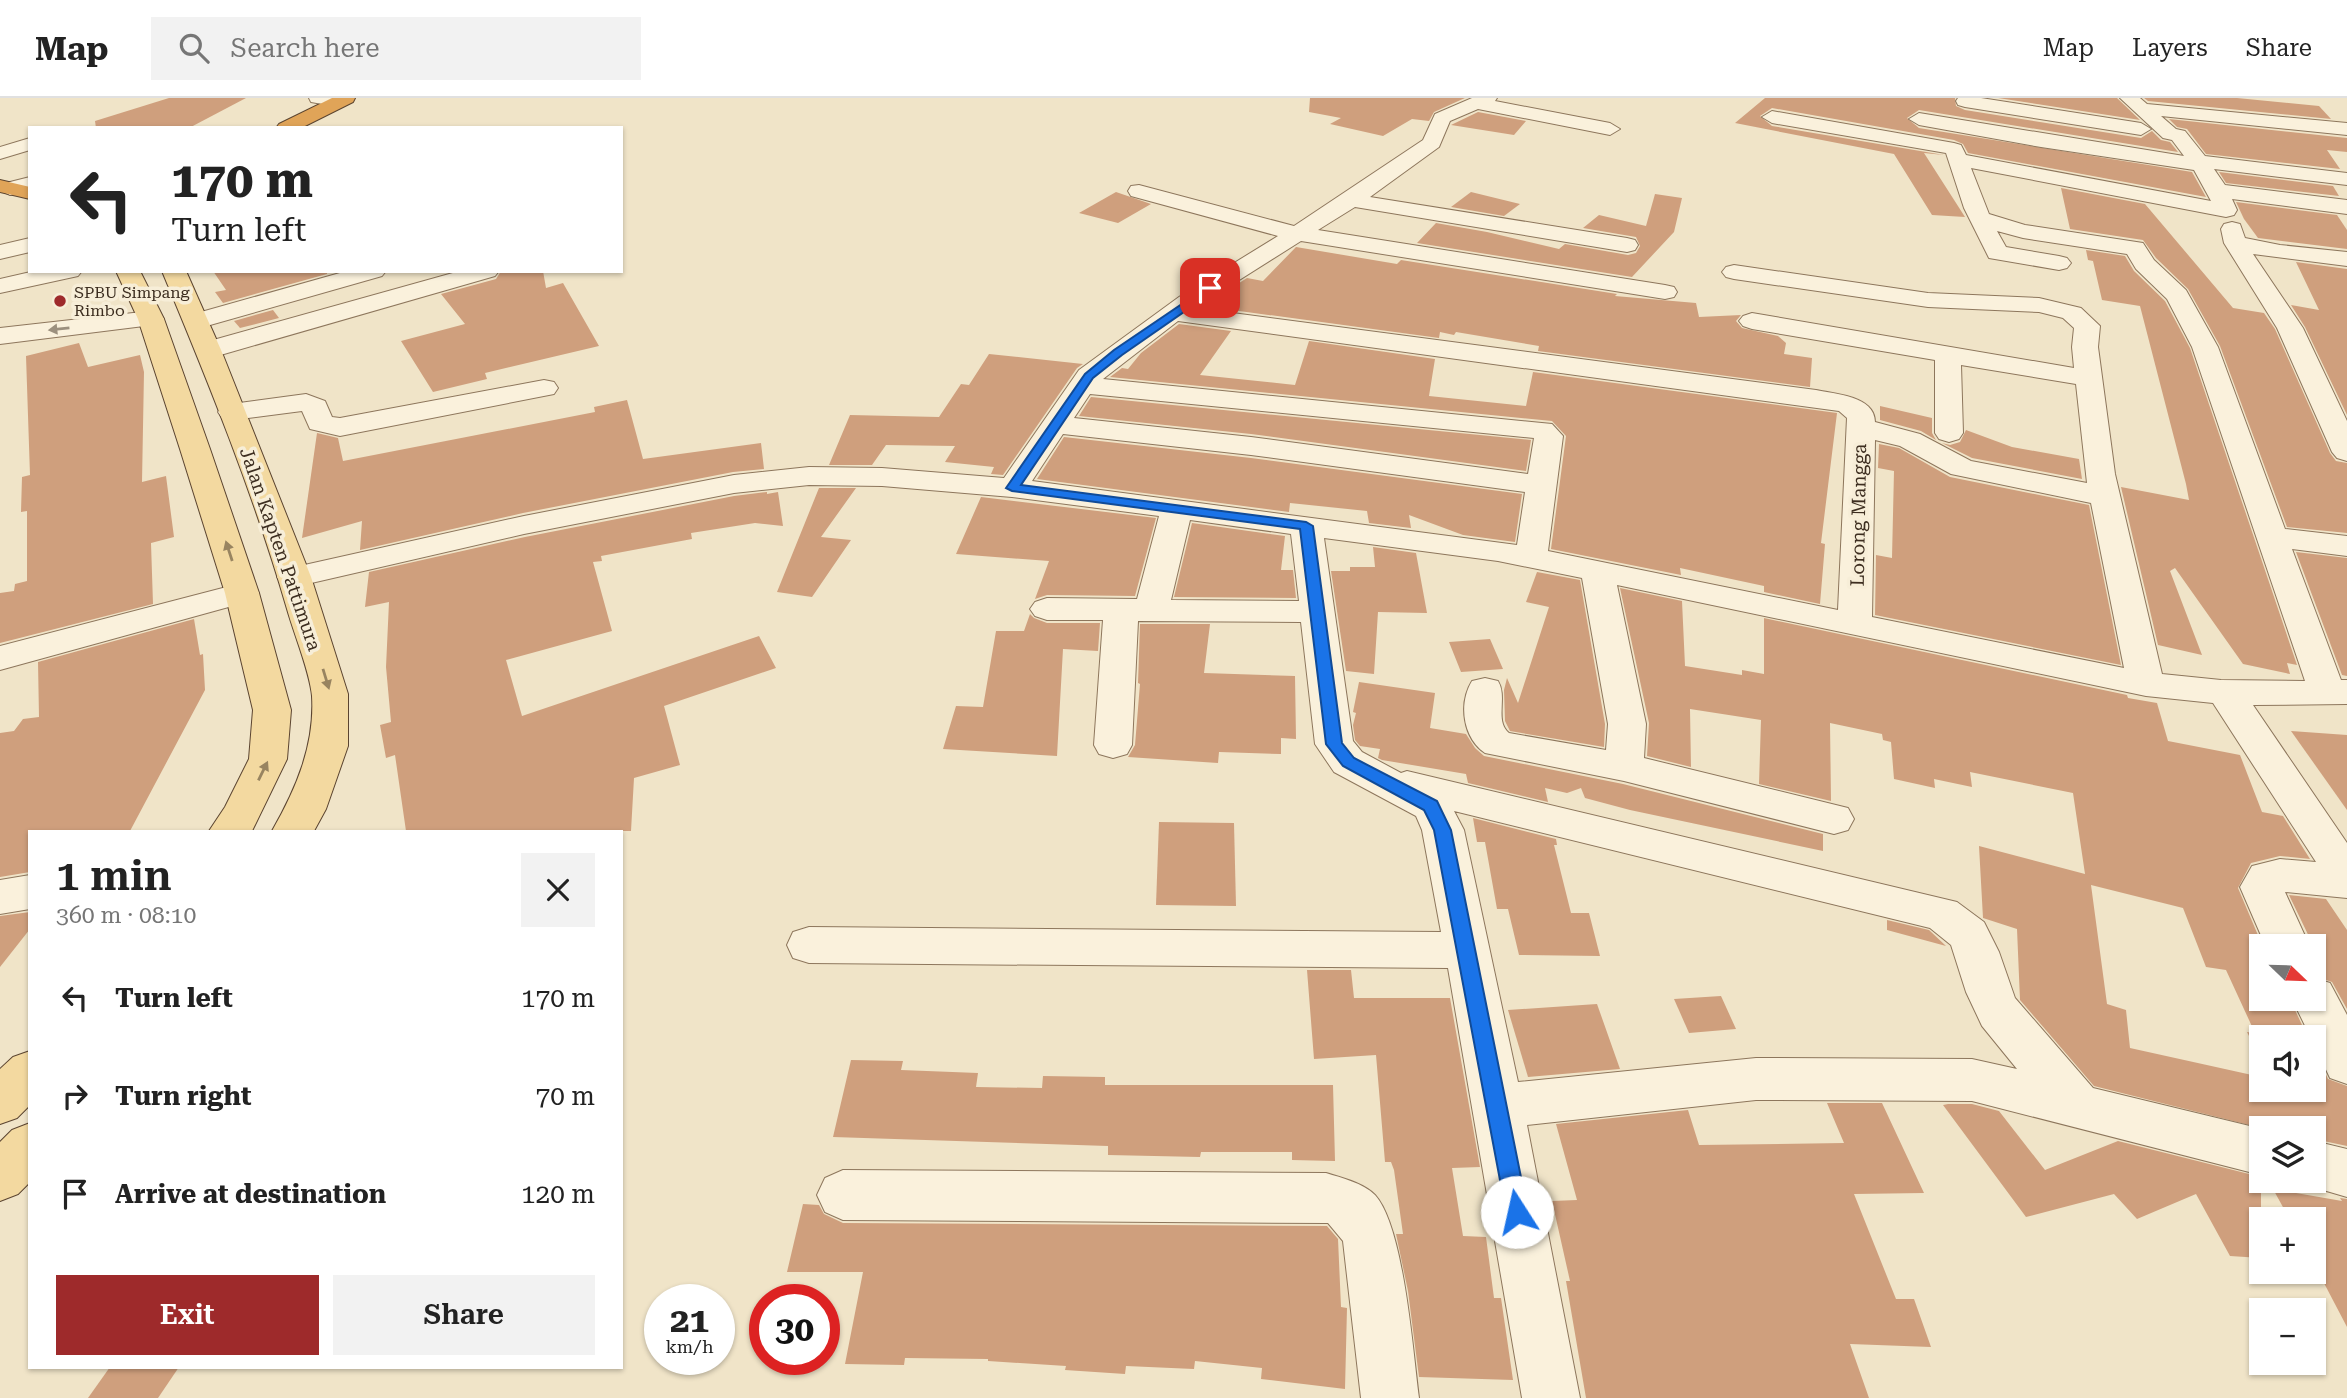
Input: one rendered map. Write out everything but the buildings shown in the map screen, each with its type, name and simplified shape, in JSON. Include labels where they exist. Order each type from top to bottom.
[{"type":"highway","points":[[279,125],[319,98]]},
{"type":"highway","points":[[279,125],[343,99]]},
{"type":"highway","points":[[14,191],[28,207]]},
{"type":"main road","points":[[126,273],[152,319],[242,593],[272,709],[268,759],[242,814],[231,830]]},
{"type":"main road","name":"Jalan Kapten Pattimura","points":[[175,273],[202,336],[294,577],[330,694],[329,746],[306,809],[294,830]]},
{"type":"main road","points":[[195,449],[237,426]]},
{"type":"main road","points":[[0,1102],[28,1074]]},
{"type":"main road","points":[[0,1177],[28,1148]]},
{"type":"street","points":[[319,98],[343,99]]},
{"type":"street","points":[[1946,98],[2204,138]]},
{"type":"street","points":[[1012,488],[1089,376],[1173,313],[1351,200],[1432,143],[1442,118],[1482,101],[1610,129]]},
{"type":"street","points":[[2130,104],[2174,135],[2200,163],[2223,200],[2235,243],[2291,328],[2347,452]]},
{"type":"street","points":[[2130,104],[2347,127]]},
{"type":"street","points":[[2328,108],[2347,127]]},
{"type":"street","points":[[1903,116],[2041,141],[2200,163],[2347,179]]},
{"type":"street","points":[[1772,117],[1955,150],[1956,159],[2014,292]]},
{"type":"street","points":[[0,153],[28,145]]},
{"type":"street","points":[[294,577],[523,525],[770,480],[858,476],[1012,488],[1531,557],[2146,684],[2226,694],[2337,692],[2273,537],[2206,347],[2176,295],[2158,279],[2118,218],[1956,159]]},
{"type":"street","points":[[0,166],[28,172]]},
{"type":"street","points":[[1969,189],[1996,194]]},
{"type":"street","points":[[1139,191],[1297,234],[1665,292]]},
{"type":"street","points":[[1351,200],[1627,245]]},
{"type":"street","points":[[1981,219],[2023,231],[2223,200],[2347,206]]},
{"type":"street","points":[[2306,234],[2322,257]]},
{"type":"street","points":[[2235,243],[2347,259]]},
{"type":"street","points":[[0,252],[28,245]]},
{"type":"street","points":[[1997,253],[2083,267]]},
{"type":"street","points":[[1734,272],[1928,300],[2039,305],[2065,310],[2078,316],[2087,326],[2087,378],[2104,496],[2146,684]]},
{"type":"street","points":[[0,286],[61,273]]},
{"type":"street","points":[[202,336],[369,273]]},
{"type":"street","points":[[202,336],[478,273]]},
{"type":"street","points":[[2120,273],[2158,279]]},
{"type":"street","points":[[1173,313],[1802,396],[1848,405],[1858,418],[1971,470],[2104,496]]},
{"type":"street","points":[[0,336],[152,319]]},
{"type":"street","points":[[1752,321],[2087,378]]},
{"type":"street","points":[[1948,354],[1949,433]]},
{"type":"street","points":[[1083,385],[1542,430],[1549,436],[1531,557]]},
{"type":"street","points":[[237,426],[306,402],[315,407],[320,423],[340,427],[544,388]]},
{"type":"street","name":"Lorong Mangga","points":[[1855,624],[1858,418]]},
{"type":"street","points":[[1055,425],[1251,446],[1541,485]]},
{"type":"street","points":[[1113,745],[1136,610],[1177,509]]},
{"type":"street","points":[[1306,526],[1334,744],[1348,762],[1423,800],[1436,813],[1443,830],[1498,1106],[1551,1398]]},
{"type":"street","points":[[2273,537],[2347,546]]},
{"type":"street","points":[[1597,571],[1627,724],[1624,767]]},
{"type":"street","points":[[0,658],[242,593]]},
{"type":"street","points":[[1047,609],[1317,612]]},
{"type":"street","points":[[1485,690],[1483,729],[1491,740],[1510,747],[1624,767],[1834,819]]},
{"type":"street","points":[[2226,694],[2347,876]]},
{"type":"street","points":[[1379,778],[1942,914],[1959,924],[1968,934],[1989,996],[1998,1012],[2079,1108]]},
{"type":"street","points":[[2282,934],[2261,887],[2267,878],[2280,875],[2347,882]]},
{"type":"street","points":[[0,897],[28,891]]},
{"type":"street","points":[[809,945],[1467,950]]},
{"type":"street","points":[[2322,1012],[2347,1063]]},
{"type":"street","points":[[1498,1106],[1770,1079],[1972,1080],[2249,1150]]},
{"type":"street","points":[[2326,1168],[2347,1173]]},
{"type":"street","points":[[843,1195],[1326,1198],[1339,1201],[1353,1208],[1363,1222],[1370,1241],[1390,1398]]},
{"type":"place","name":"SPBU Simpang Rimbo","points":[[60,301]]},
{"type":"route","points":[[1210,288],[1118,352],[1089,376],[1012,488],[1306,526],[1334,744],[1348,762],[1431,806],[1443,830],[1517,1212]]}]
